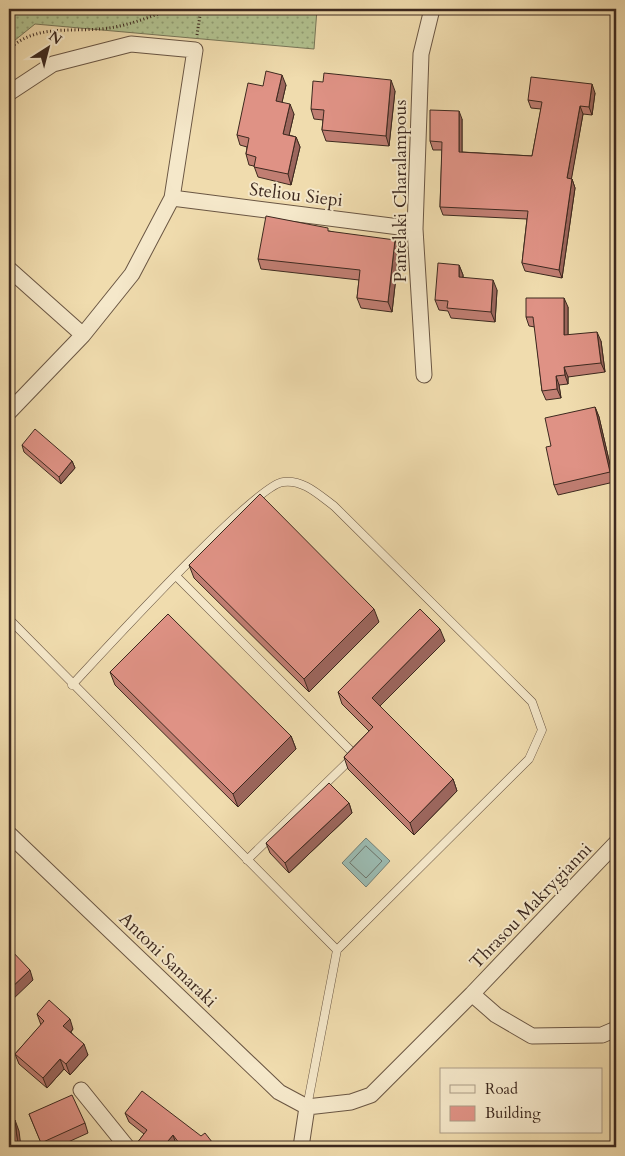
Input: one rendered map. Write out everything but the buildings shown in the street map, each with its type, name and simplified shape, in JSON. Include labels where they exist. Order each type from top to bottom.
[{"type":"street","name":"Pantelaki Charalampous","points":[[424,375],[415,229],[420,54],[432,9]]},
{"type":"street","points":[[9,93],[53,64],[131,44],[196,50],[172,198],[132,274],[83,335],[9,412]]},
{"type":"street","name":"Steliou Siepi","points":[[172,198],[415,229]]},
{"type":"street","points":[[9,269],[83,335]]},
{"type":"street","name":"Antoni Samaraki","points":[[9,834],[279,1092],[307,1107]]},
{"type":"street","name":"Thrasou Makrygianni","points":[[307,1107],[351,1102],[371,1095],[472,994],[616,843]]},
{"type":"street","points":[[472,994],[496,1015],[532,1036],[602,1035],[616,1029]]},
{"type":"street","points":[[81,1090],[127,1147]]},
{"type":"street","points":[[301,1147],[307,1107]]},
{"type":"lane","points":[[72,685],[176,576],[260,494],[283,482],[306,486],[334,506],[532,702],[542,730],[530,759],[337,950],[307,1107]]},
{"type":"lane","points":[[176,576],[355,755],[247,860]]},
{"type":"lane","points":[[9,619],[72,685],[337,950]]},
{"type":"path","points":[[9,49],[17,42],[39,32],[110,28],[172,9]]},
{"type":"path","points":[[196,50],[201,9]]},
{"type":"green space","points":[[9,9],[317,9],[314,49],[35,24],[9,45]]},
{"type":"water","points":[[366,838],[390,861],[366,887],[342,863]]}]
